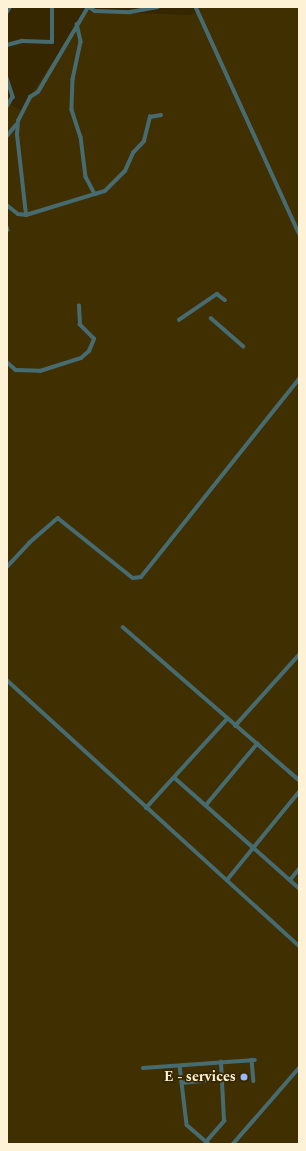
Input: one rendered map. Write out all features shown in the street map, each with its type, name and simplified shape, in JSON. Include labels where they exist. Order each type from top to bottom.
[{"type":"street","points":[[7,12],[10,7]]},
{"type":"street","points":[[7,44],[22,41],[52,42],[52,7]]},
{"type":"street","points":[[7,136],[17,124],[30,97],[38,92],[88,7],[95,11],[136,12],[158,7]]},
{"type":"street","points":[[135,7],[136,12]]},
{"type":"street","points":[[196,7],[299,233]]},
{"type":"street","points":[[77,24],[81,42],[73,79],[72,110],[81,137],[86,177],[95,194]]},
{"type":"street","points":[[7,78],[13,97],[7,107]]},
{"type":"street","points":[[8,205],[18,214],[26,214],[105,191],[125,171],[133,153],[144,141],[150,118],[161,115]]},
{"type":"street","points":[[17,124],[26,214]]},
{"type":"street","points":[[7,211],[8,205]]},
{"type":"street","points":[[179,320],[217,294],[225,300]]},
{"type":"street","points":[[7,362],[16,370],[40,371],[76,362],[82,358],[89,352],[94,339],[80,325],[79,306]]},
{"type":"street","points":[[211,318],[243,346]]},
{"type":"street","points":[[7,567],[29,543],[58,518],[133,578],[141,577],[299,379]]},
{"type":"street","points":[[123,627],[235,726],[299,780]]},
{"type":"street","points":[[235,726],[299,655]]},
{"type":"street","points":[[7,680],[299,946]]},
{"type":"street","points":[[146,808],[175,778],[227,719]]},
{"type":"street","points":[[206,805],[257,744]]},
{"type":"street","points":[[175,778],[299,888]]},
{"type":"street","points":[[227,880],[299,792]]},
{"type":"street","points":[[290,880],[299,869]]},
{"type":"street","points":[[142,1068],[253,1060],[254,1081]]},
{"type":"street","points":[[180,1066],[187,1125],[207,1143],[224,1121],[221,1062]]},
{"type":"street","points":[[233,1144],[299,1068]]},
{"type":"street","points":[[182,1083],[222,1079]]},
{"type":"shaded area","points":[[198,7],[299,7],[299,1144],[7,1144],[7,103],[21,110],[86,11],[190,15],[199,11]]},
{"type":"shaded area","points":[[7,95],[10,98],[7,103]]},
{"type":"place","name":"E - services","points":[[244,1077]]}]
